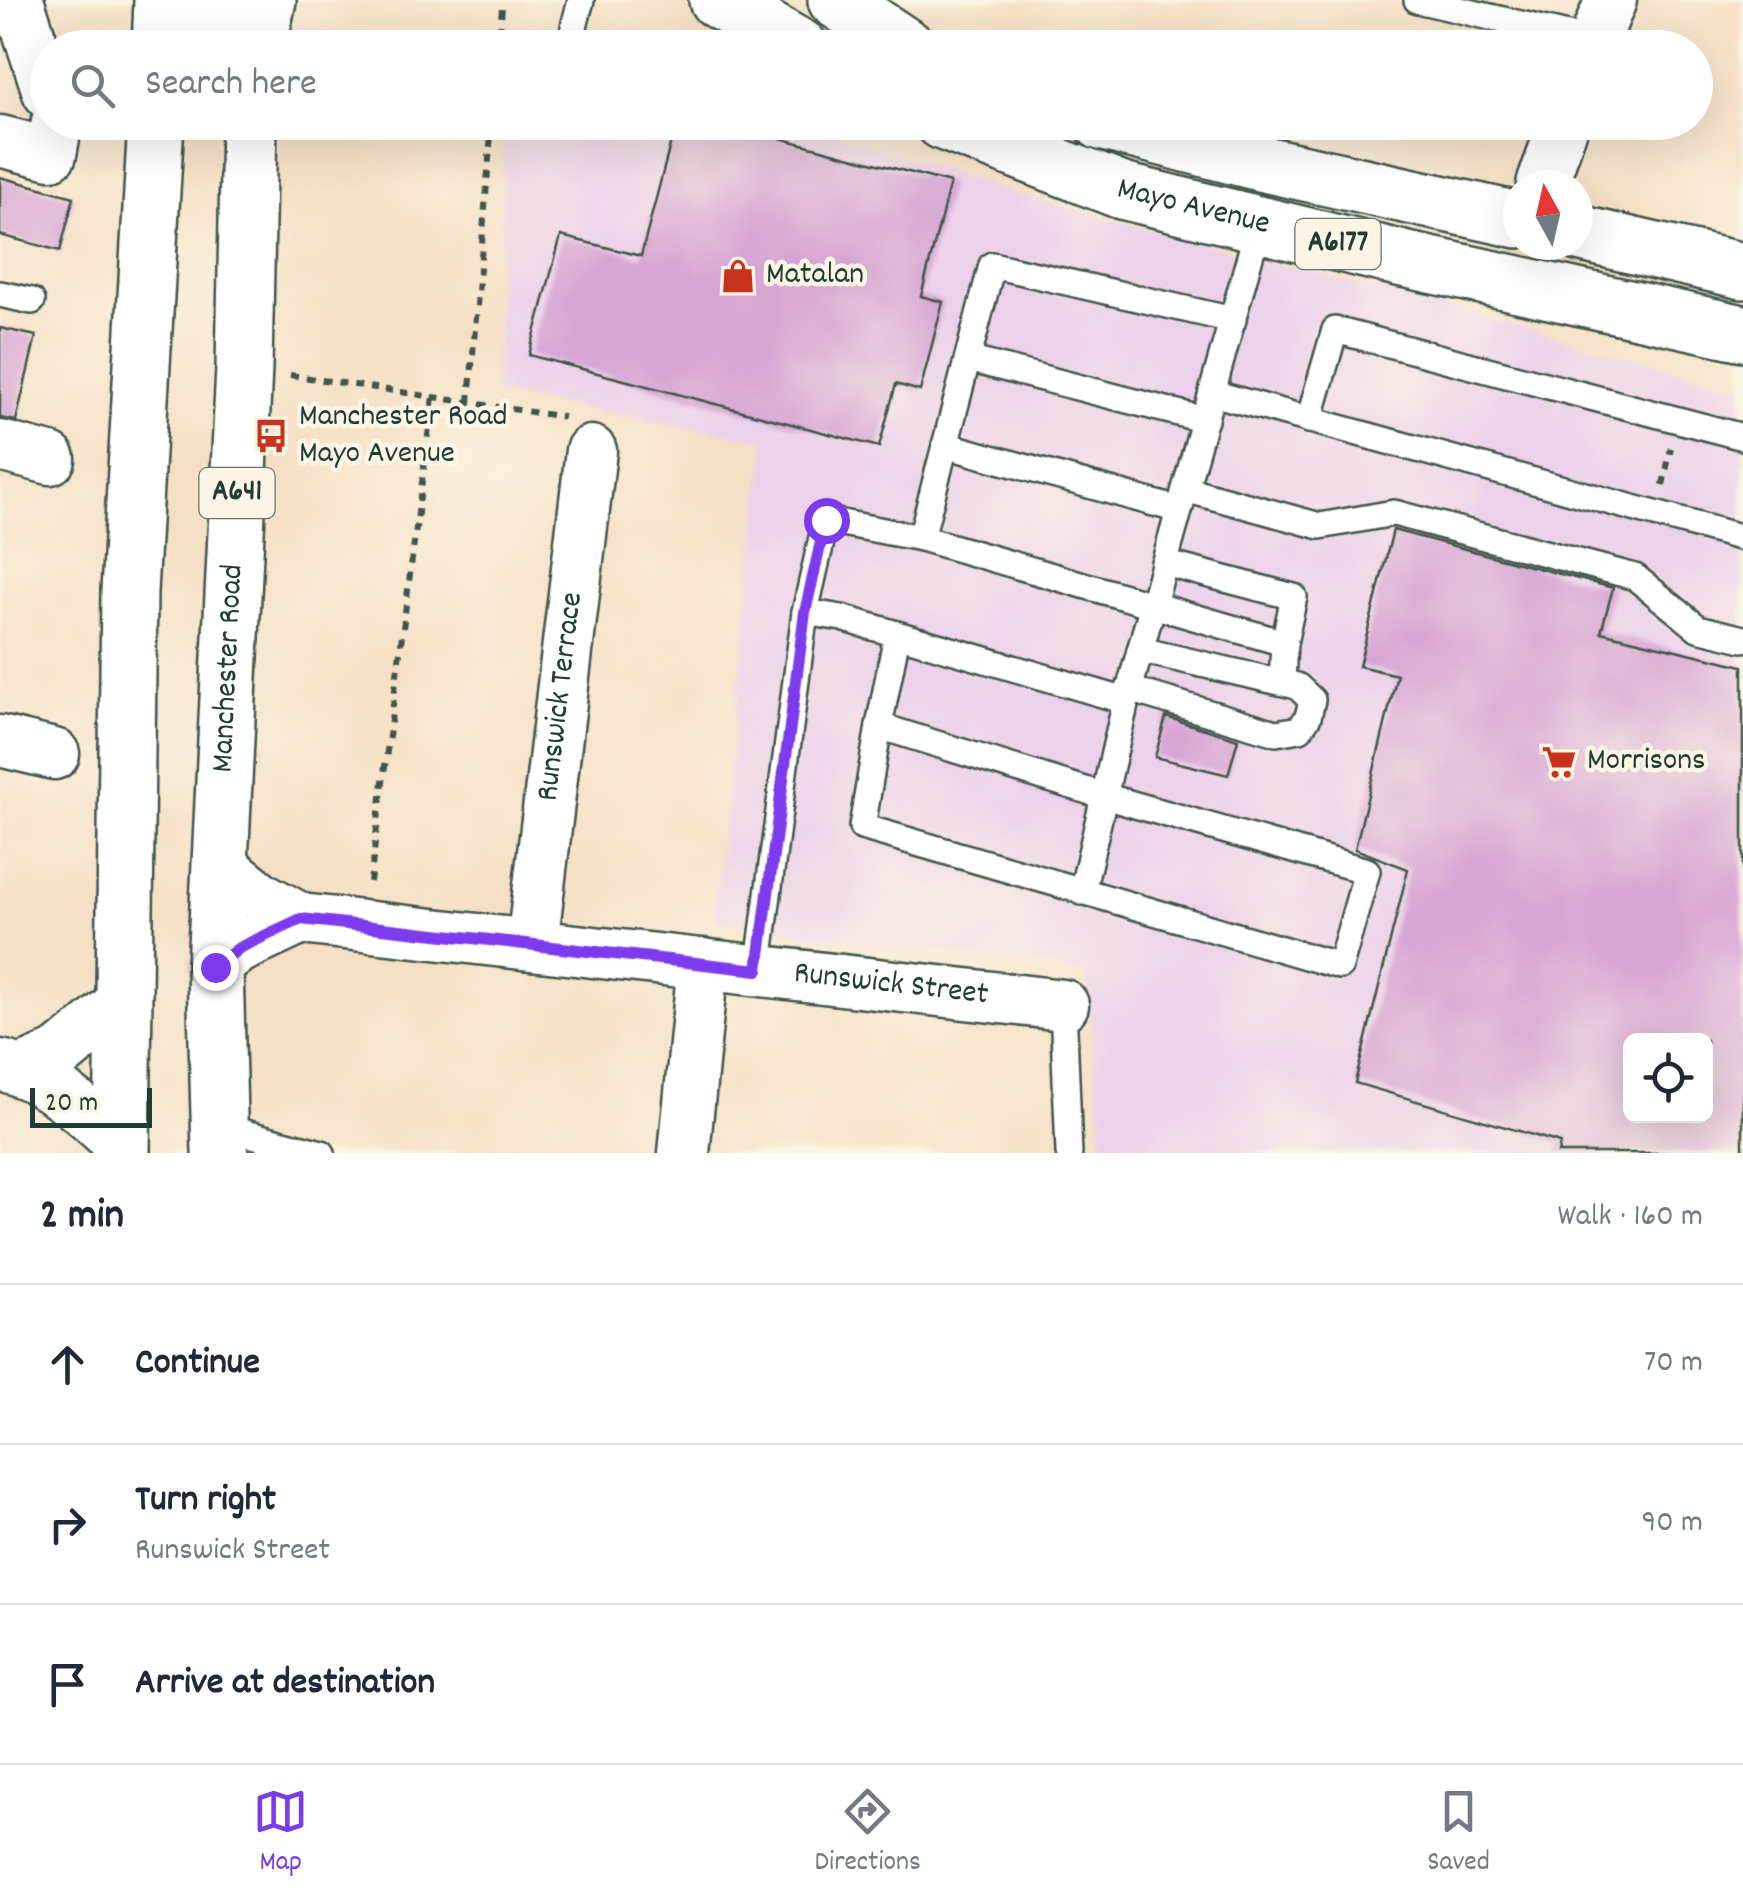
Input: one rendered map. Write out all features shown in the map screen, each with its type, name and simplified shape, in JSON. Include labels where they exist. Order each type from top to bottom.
[{"type":"main road","points":[[161,30],[162,0]]},
{"type":"main road","points":[[212,30],[216,0]]},
{"type":"main road","points":[[262,30],[268,0]]},
{"type":"main road","points":[[717,0],[770,30]]},
{"type":"main road","points":[[836,0],[881,30]]},
{"type":"main road","points":[[121,1149],[129,591],[160,140]]},
{"type":"main road","name":"Manchester Road","points":[[219,1140],[215,967],[244,368],[249,140]]},
{"type":"main road","name":"Mayo Avenue","points":[[990,140],[1122,191],[1743,333]]},
{"type":"main road","name":"Mayo Avenue","points":[[1171,140],[1503,217]]},
{"type":"main road","points":[[1593,236],[1743,271]]},
{"type":"street","points":[[18,0],[30,37]]},
{"type":"street","points":[[0,141],[30,139]]},
{"type":"street","points":[[1547,170],[1558,140]]},
{"type":"street","points":[[0,446],[50,458]]},
{"type":"street","name":"Runswick Terrace","points":[[532,945],[590,451]]},
{"type":"street","points":[[0,741],[54,754]]},
{"type":"street","name":"Runswick Street","points":[[220,864],[261,897],[301,919],[1062,1005]]},
{"type":"street","points":[[215,967],[239,948],[301,919]]},
{"type":"street","points":[[684,1153],[703,964]]},
{"type":"street","points":[[11,1068],[60,1054],[123,1002]]},
{"type":"street","points":[[11,1068],[85,1112],[121,1149]]},
{"type":"lane","points":[[574,27],[581,0]]},
{"type":"lane","points":[[1417,0],[1599,29]]},
{"type":"lane","points":[[1082,892],[1128,695],[1259,224]]},
{"type":"lane","points":[[921,538],[992,265],[1233,320]]},
{"type":"lane","points":[[0,294],[32,301]]},
{"type":"lane","points":[[1308,420],[1335,330],[1743,436]]},
{"type":"lane","points":[[968,359],[1205,420]]},
{"type":"lane","points":[[1212,393],[1743,538]]},
{"type":"lane","points":[[945,445],[1182,500],[1320,526],[1394,512],[1635,577],[1698,628],[1743,639]]},
{"type":"lane","points":[[758,970],[805,612],[826,520],[921,538],[1284,643]]},
{"type":"lane","points":[[1164,563],[1294,597],[1284,643],[1282,682]]},
{"type":"lane","points":[[805,612],[842,618],[1276,734],[1300,729],[1308,717],[1312,700],[1297,686],[1140,650]]},
{"type":"lane","points":[[878,726],[1367,871],[1340,966],[862,828],[878,726],[897,635]]},
{"type":"lane","points":[[1062,1005],[1069,1153]]},
{"type":"lane","points":[[219,1140],[322,1153]]},
{"type":"path","points":[[500,30],[502,6]]},
{"type":"path","points":[[469,402],[491,140]]},
{"type":"path","points":[[244,368],[594,422],[590,451]]},
{"type":"path","points":[[364,926],[432,397]]},
{"type":"shaded area","points":[[504,140],[855,140],[992,187],[1743,386],[1743,1153],[1103,1153],[1086,973],[713,921],[766,440],[494,393]]},
{"type":"building","name":"Matalan","points":[[671,140],[787,140],[950,183],[921,296],[943,302],[920,391],[896,384],[879,447],[529,355],[561,236],[641,256]]},
{"type":"building","points":[[0,177],[74,197],[60,251],[0,235]]},
{"type":"building","points":[[0,328],[36,336],[16,421],[0,418]]},
{"type":"building","name":"Morrisons","points":[[1393,530],[1613,588],[1601,632],[1743,666],[1743,1153],[1558,1153],[1560,1143],[1355,1083],[1408,869],[1355,849],[1397,675],[1359,666]]},
{"type":"building","points":[[1166,717],[1238,739],[1228,775],[1155,757]]},
{"type":"place","name":"Matalan","points":[[738,276]]},
{"type":"place","name":"Manchester Road Mayo Avenue","points":[[271,436]]},
{"type":"place","name":"Morrisons","points":[[1559,762]]},
{"type":"route","points":[[215,967],[239,948],[301,919],[758,970],[805,612],[826,520]]}]
